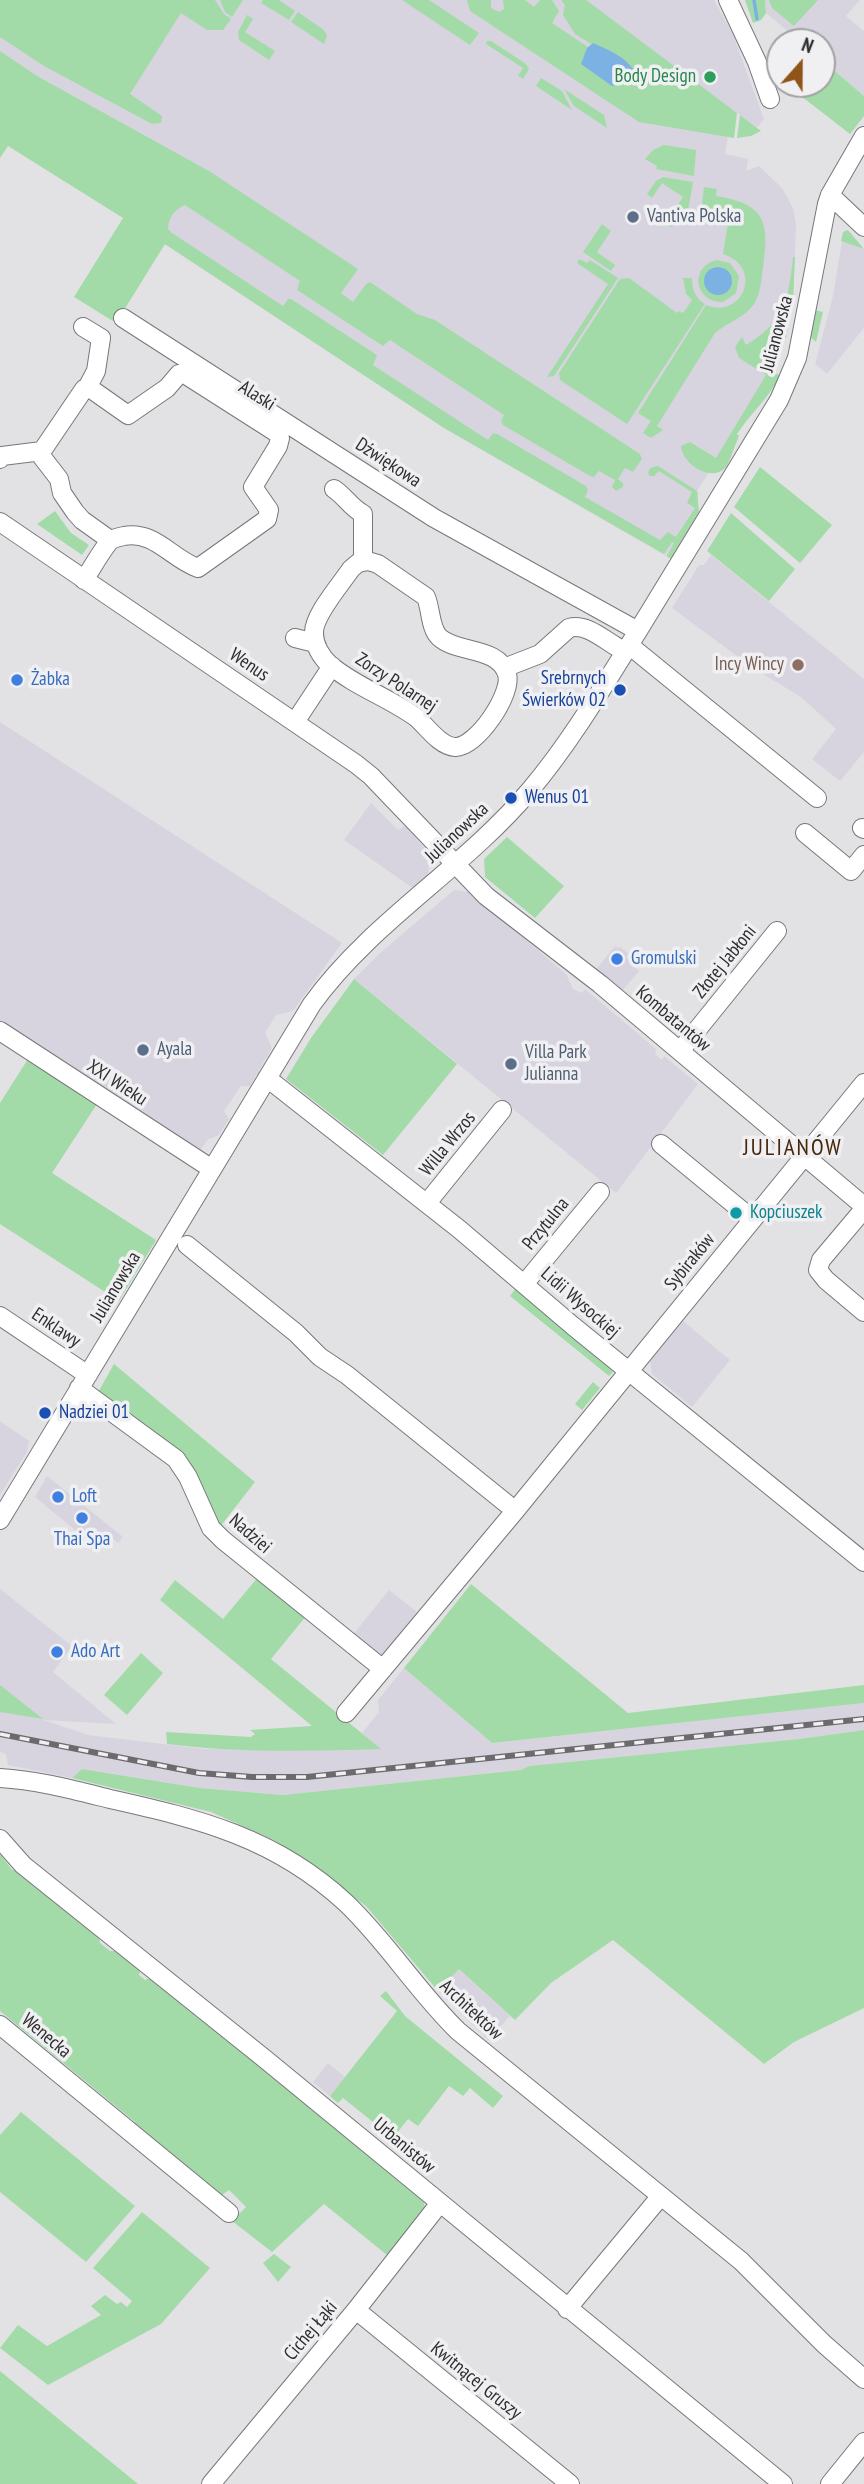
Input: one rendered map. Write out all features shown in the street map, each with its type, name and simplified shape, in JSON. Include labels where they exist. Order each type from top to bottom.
[{"type":"street","points":[[728,0],[757,62],[770,99]]},
{"type":"street","name":"Julianowska","points":[[0,1520],[312,1004],[341,968],[494,830],[540,777],[583,719],[628,641],[779,400],[801,342],[830,195],[864,136]]},
{"type":"street","points":[[830,195],[864,227]]},
{"type":"street","name":"Dźwiękowa","points":[[122,318],[628,641]]},
{"type":"street","points":[[83,327],[101,338],[96,371],[88,388],[82,391],[42,451],[42,457],[59,479],[62,493],[75,512],[110,540],[84,580]]},
{"type":"street","name":"Alaski","points":[[88,388],[128,415],[167,388],[179,374],[186,375],[277,433],[280,438],[278,446],[253,487],[269,510],[270,517],[198,568],[188,565],[160,544],[144,536],[133,534],[110,540]]},
{"type":"street","points":[[0,459],[2,456],[42,451]]},
{"type":"street","points":[[334,489],[345,496],[350,506],[363,514],[363,562]]},
{"type":"street","name":"Wenus","points":[[0,522],[372,776],[455,866]]},
{"type":"street","points":[[295,638],[315,643],[313,631],[320,614],[351,569],[368,561],[378,564],[422,593],[429,603],[434,628],[440,638],[491,657],[504,668],[540,654],[569,628],[582,627],[628,641],[817,798]]},
{"type":"street","name":"Zorzy Polarnej","points":[[315,643],[332,666],[416,718],[442,742],[454,747],[468,742],[493,715],[507,687],[504,668]]},
{"type":"street","name":"Zorzy Polarnej","points":[[295,722],[332,666]]},
{"type":"street","points":[[805,833],[851,871],[864,855]]},
{"type":"street","name":"Kombatantów","points":[[455,866],[514,921],[600,984],[864,1207]]},
{"type":"street","name":"Złotej Jabłoni","points":[[680,1051],[777,931]]},
{"type":"street","name":"XXI Wieku","points":[[0,1031],[212,1169]]},
{"type":"street","name":"Lidii Wysockiej","points":[[267,1078],[427,1203],[864,1562]]},
{"type":"street","name":"Sybiraków","points":[[629,1371],[803,1156],[863,1087]]},
{"type":"street","name":"Willa Wrzos","points":[[427,1203],[502,1110]]},
{"type":"street","points":[[661,1144],[752,1219]]},
{"type":"street","name":"Przytulna","points":[[525,1283],[600,1192]]},
{"type":"street","points":[[864,1207],[821,1260],[818,1269],[826,1280],[864,1312]]},
{"type":"street","points":[[187,1245],[296,1333],[320,1357],[347,1375],[507,1504]]},
{"type":"street","name":"Enklawy","points":[[0,1316],[84,1381]]},
{"type":"street","points":[[346,1713],[629,1371]]},
{"type":"street","name":"Nadziei","points":[[84,1381],[176,1459],[188,1477],[211,1528],[223,1540],[383,1669]]},
{"type":"street","name":"Architektów","points":[[0,1778],[35,1782],[188,1817],[230,1831],[280,1855],[317,1879],[368,1925],[427,1999],[458,2031],[741,2261],[824,2344],[864,2379]]},
{"type":"street","name":"Urbanistów","points":[[0,1839],[23,1865],[265,2059],[783,2484]]},
{"type":"street","name":"Wenecka","points":[[0,2025],[229,2213]]},
{"type":"street","points":[[567,2309],[660,2197]]},
{"type":"street","name":"Cichej Łąki","points":[[211,2484],[356,2310],[440,2203]]},
{"type":"street","name":"Kwitnącej Gruszy","points":[[356,2310],[570,2484]]},
{"type":"street","points":[[831,2484],[864,2442]]},
{"type":"shaded area","name":"Vantiva Polska","points":[[0,0],[714,0],[733,35],[764,119],[757,128],[732,109],[725,154],[748,159],[746,171],[759,166],[782,188],[793,208],[796,225],[793,302],[787,336],[774,327],[752,356],[780,376],[737,434],[739,436],[726,467],[720,471],[709,472],[697,491],[699,512],[671,559],[444,428],[149,234],[0,70]]},
{"type":"shaded area","points":[[765,0],[860,0],[846,16],[864,31],[864,96],[836,72],[836,28],[784,28],[766,13]]},
{"type":"shaded area","points":[[842,241],[864,249],[864,328],[827,374],[815,364],[833,296]]},
{"type":"shaded area","name":"Incy Wincy","points":[[711,555],[864,679],[864,752],[840,781],[812,759],[836,729],[801,697],[753,668],[672,608],[699,565],[704,565]]},
{"type":"shaded area","points":[[0,722],[342,943],[293,1011],[276,1015],[265,1033],[272,1048],[250,1086],[241,1086],[224,1111],[229,1119],[219,1135],[208,1139],[200,1151],[0,1022]]},
{"type":"shaded area","points":[[371,803],[398,830],[405,826],[430,854],[428,876],[414,889],[344,840]]},
{"type":"shaded area","points":[[454,890],[469,892],[566,974],[573,989],[582,993],[585,989],[656,1049],[655,1054],[662,1060],[664,1056],[698,1084],[616,1193],[354,979]]},
{"type":"shaded area","points":[[615,946],[629,954],[626,957],[639,971],[622,991],[594,972]]},
{"type":"shaded area","points":[[683,1321],[730,1360],[692,1407],[652,1374],[650,1361]]},
{"type":"shaded area","points":[[0,1421],[29,1441],[27,1452],[0,1495]]},
{"type":"shaded area","points":[[47,1476],[123,1537],[118,1543],[111,1537],[99,1550],[35,1497]]},
{"type":"shaded area","points":[[0,1589],[72,1646],[53,1672],[116,1724],[44,1720],[88,1735],[205,1749],[380,1749],[362,1733],[379,1712],[378,1700],[404,1668],[492,1743],[864,1703],[864,1730],[283,1795],[200,1788],[83,1769],[72,1778],[8,1765],[6,1754],[0,1752]]},
{"type":"shaded area","points":[[389,1590],[417,1612],[379,1660],[351,1637]]},
{"type":"shaded area","points":[[459,1969],[510,2016],[488,2040],[438,1991]]},
{"type":"shaded area","points":[[328,2063],[345,2077],[330,2096],[313,2082]]},
{"type":"green space","points":[[0,0],[215,0],[224,14],[231,19],[223,30],[207,30],[181,13],[130,94],[162,116],[161,123],[152,124],[44,66],[0,37]]},
{"type":"green space","points":[[220,0],[243,0],[232,17],[225,12]]},
{"type":"green space","points":[[263,0],[279,0],[295,11],[289,20],[261,3]]},
{"type":"green space","points":[[402,0],[429,0],[479,33],[470,45]]},
{"type":"green space","points":[[467,0],[491,0],[491,8],[499,12],[504,9],[503,0],[525,0],[534,7],[540,0],[552,0],[559,11],[552,23],[587,48],[593,43],[575,34],[563,15],[565,5],[561,0],[586,0],[737,113],[734,138],[639,122],[470,11]]},
{"type":"green space","points":[[745,0],[765,0],[766,13],[761,20],[753,23]]},
{"type":"green space","points":[[769,0],[818,0],[794,26],[772,8]]},
{"type":"green space","points":[[298,12],[324,30],[327,36],[324,44],[291,22]]},
{"type":"green space","points":[[247,15],[253,19],[245,32],[275,51],[269,60],[239,40],[238,32]]},
{"type":"green space","points":[[487,41],[526,64],[529,69],[523,79],[518,76],[523,68],[486,44]]},
{"type":"green space","points":[[0,51],[37,76],[209,171],[358,269],[341,293],[353,302],[370,282],[417,314],[435,320],[640,454],[642,459],[633,472],[625,468],[618,479],[623,483],[623,487],[616,491],[612,487],[615,480],[599,471],[594,477],[590,476],[503,425],[501,421],[504,415],[390,340],[383,346],[297,290],[300,281],[185,205],[172,215],[168,229],[172,233],[283,306],[291,299],[377,355],[373,365],[488,440],[493,433],[497,434],[586,486],[588,490],[585,497],[660,540],[668,532],[676,537],[695,508],[687,503],[692,492],[659,471],[650,476],[650,468],[658,466],[697,491],[699,512],[671,559],[667,556],[674,543],[672,542],[664,554],[444,428],[165,244],[116,323],[74,297],[123,218],[8,146],[0,158]]},
{"type":"green space","points":[[836,72],[864,96],[864,116],[850,134],[804,98],[836,98]]},
{"type":"green space","points":[[541,78],[562,91],[572,110],[536,86]]},
{"type":"green space","points":[[564,89],[604,115],[607,128],[574,106]]},
{"type":"green space","points":[[740,115],[761,131],[737,138]]},
{"type":"green space","points":[[664,145],[696,150],[694,176],[656,169],[657,166],[645,159],[653,150]]},
{"type":"green space","points":[[663,177],[693,182],[687,216],[671,227],[665,224],[683,197],[662,183],[652,198],[647,194],[656,181]]},
{"type":"green space","points":[[704,187],[717,189],[716,196],[745,204],[760,217],[766,238],[760,286],[750,309],[715,333],[657,426],[663,430],[651,438],[643,433],[651,421],[638,413],[706,305],[719,308],[730,305],[744,290],[743,270],[736,261],[723,254],[730,210],[701,212]]},
{"type":"green space","points":[[602,224],[611,231],[597,252],[615,265],[611,271],[583,252]]},
{"type":"green space","points":[[848,230],[864,249],[841,241],[843,232]]},
{"type":"green space","points":[[793,257],[793,302],[788,322],[782,317],[775,326],[787,336],[765,366],[780,376],[737,434],[739,436],[725,468],[712,473],[698,469],[686,459],[681,446],[690,442],[716,458],[766,375],[739,358],[735,347],[742,337],[746,345],[759,337],[777,318],[786,297]]},
{"type":"green space","points":[[579,259],[587,263],[590,260],[618,278],[554,376],[547,377],[608,284],[577,263]]},
{"type":"green space","points":[[717,260],[730,263],[739,276],[736,293],[723,302],[713,301],[701,291],[699,276],[708,264]],"holes":[[[714,267],[723,267],[729,290],[717,295],[707,273]]]},
{"type":"green space","points":[[629,278],[677,313],[683,313],[692,300],[686,294],[683,278],[692,278],[695,293],[705,304],[627,424],[560,380],[559,373],[620,279]]},
{"type":"green space","points":[[815,310],[823,312],[816,342],[809,336]]},
{"type":"green space","points":[[760,467],[832,525],[800,563],[734,507]]},
{"type":"green space","points":[[55,511],[71,533],[89,545],[82,555],[37,524]]},
{"type":"green space","points":[[731,513],[795,569],[769,601],[707,551]]},
{"type":"green space","points":[[507,837],[564,886],[535,918],[485,877],[484,859]]},
{"type":"green space","points":[[354,979],[457,1064],[383,1155],[286,1079],[311,1038]]},
{"type":"green space","points":[[28,1059],[97,1104],[52,1173],[156,1240],[119,1301],[0,1224],[0,1103]]},
{"type":"green space","points":[[516,1288],[607,1363],[613,1372],[609,1376],[510,1296]]},
{"type":"green space","points":[[114,1364],[255,1482],[219,1528],[183,1457],[96,1396]]},
{"type":"green space","points":[[593,1382],[600,1388],[582,1410],[575,1404]]},
{"type":"green space","points":[[259,1576],[307,1615],[271,1659],[381,1749],[247,1750],[167,1744],[166,1732],[251,1737],[255,1734],[250,1730],[312,1726],[160,1600],[175,1580],[223,1619]]},
{"type":"green space","points":[[471,1584],[628,1713],[864,1685],[864,1703],[492,1743],[404,1668]]},
{"type":"green space","points":[[141,1653],[163,1673],[127,1715],[104,1695]]},
{"type":"green space","points":[[0,1685],[43,1719],[0,1712]]},
{"type":"green space","points":[[864,1730],[864,2008],[794,2042],[764,2064],[613,1940],[551,1983],[515,2020],[459,1969],[438,1991],[366,1906],[274,1840],[211,1812],[72,1778],[82,1769],[200,1788],[283,1795]]},
{"type":"green space","points":[[0,1854],[12,1870],[19,1871],[99,1937],[100,1943],[110,1951],[117,1951],[140,1970],[139,1975],[145,1980],[150,1978],[374,2157],[374,2161],[424,2202],[425,2209],[387,2255],[324,2204],[272,2252],[232,2221],[246,2207],[229,2190],[219,2197],[130,2128],[135,2122],[0,2011]]},
{"type":"green space","points":[[386,1991],[405,2016],[503,2096],[493,2108],[470,2088],[463,2096],[449,2086],[418,2126],[408,2119],[393,2138],[343,2098],[338,2103],[330,2096],[397,2011],[380,1996]]},
{"type":"green space","points":[[21,2112],[135,2206],[86,2262],[0,2192],[0,2135]]},
{"type":"green space","points":[[142,2212],[210,2268],[161,2324],[48,2385],[0,2348],[18,2325],[47,2346],[101,2315],[91,2306],[105,2295],[117,2304],[121,2302],[127,2307],[132,2301],[93,2268]]},
{"type":"green space","points":[[274,2254],[291,2267],[278,2282],[263,2263]]},
{"type":"green space","points":[[0,2371],[138,2484],[0,2484]]},
{"type":"water","points":[[593,43],[615,53],[629,64],[633,69],[629,82],[612,86],[581,64],[587,48]]},
{"type":"water","points":[[718,267],[728,271],[732,281],[728,291],[718,295],[708,291],[704,281],[708,271]]},
{"type":"waterway","points":[[754,0],[757,19]]},
{"type":"railway","points":[[0,1734],[199,1773],[307,1777],[864,1719]]},
{"type":"place","name":"Body Design","points":[[710,77]]},
{"type":"place","name":"Vantiva Polska","points":[[633,217]]},
{"type":"place","name":"Incy Wincy","points":[[798,665]]},
{"type":"place","name":"Żabka","points":[[17,680]]},
{"type":"place","name":"Srebrnych Świerków 02","points":[[620,690]]},
{"type":"place","name":"Wenus 01","points":[[511,798]]},
{"type":"place","name":"Gromulski","points":[[617,959]]},
{"type":"place","name":"Ayala","points":[[143,1050]]},
{"type":"place","name":"Villa Park Julianna","points":[[511,1064]]},
{"type":"place","name":"Kopciuszek","points":[[736,1213]]},
{"type":"place","name":"Nadziei 01","points":[[45,1413]]},
{"type":"place","name":"Loft","points":[[58,1497]]},
{"type":"place","name":"Thai Spa","points":[[82,1518]]},
{"type":"place","name":"Ado Art","points":[[57,1652]]},
{"type":"district","name":"JULIANÓW","points":[[793,1148]]}]
